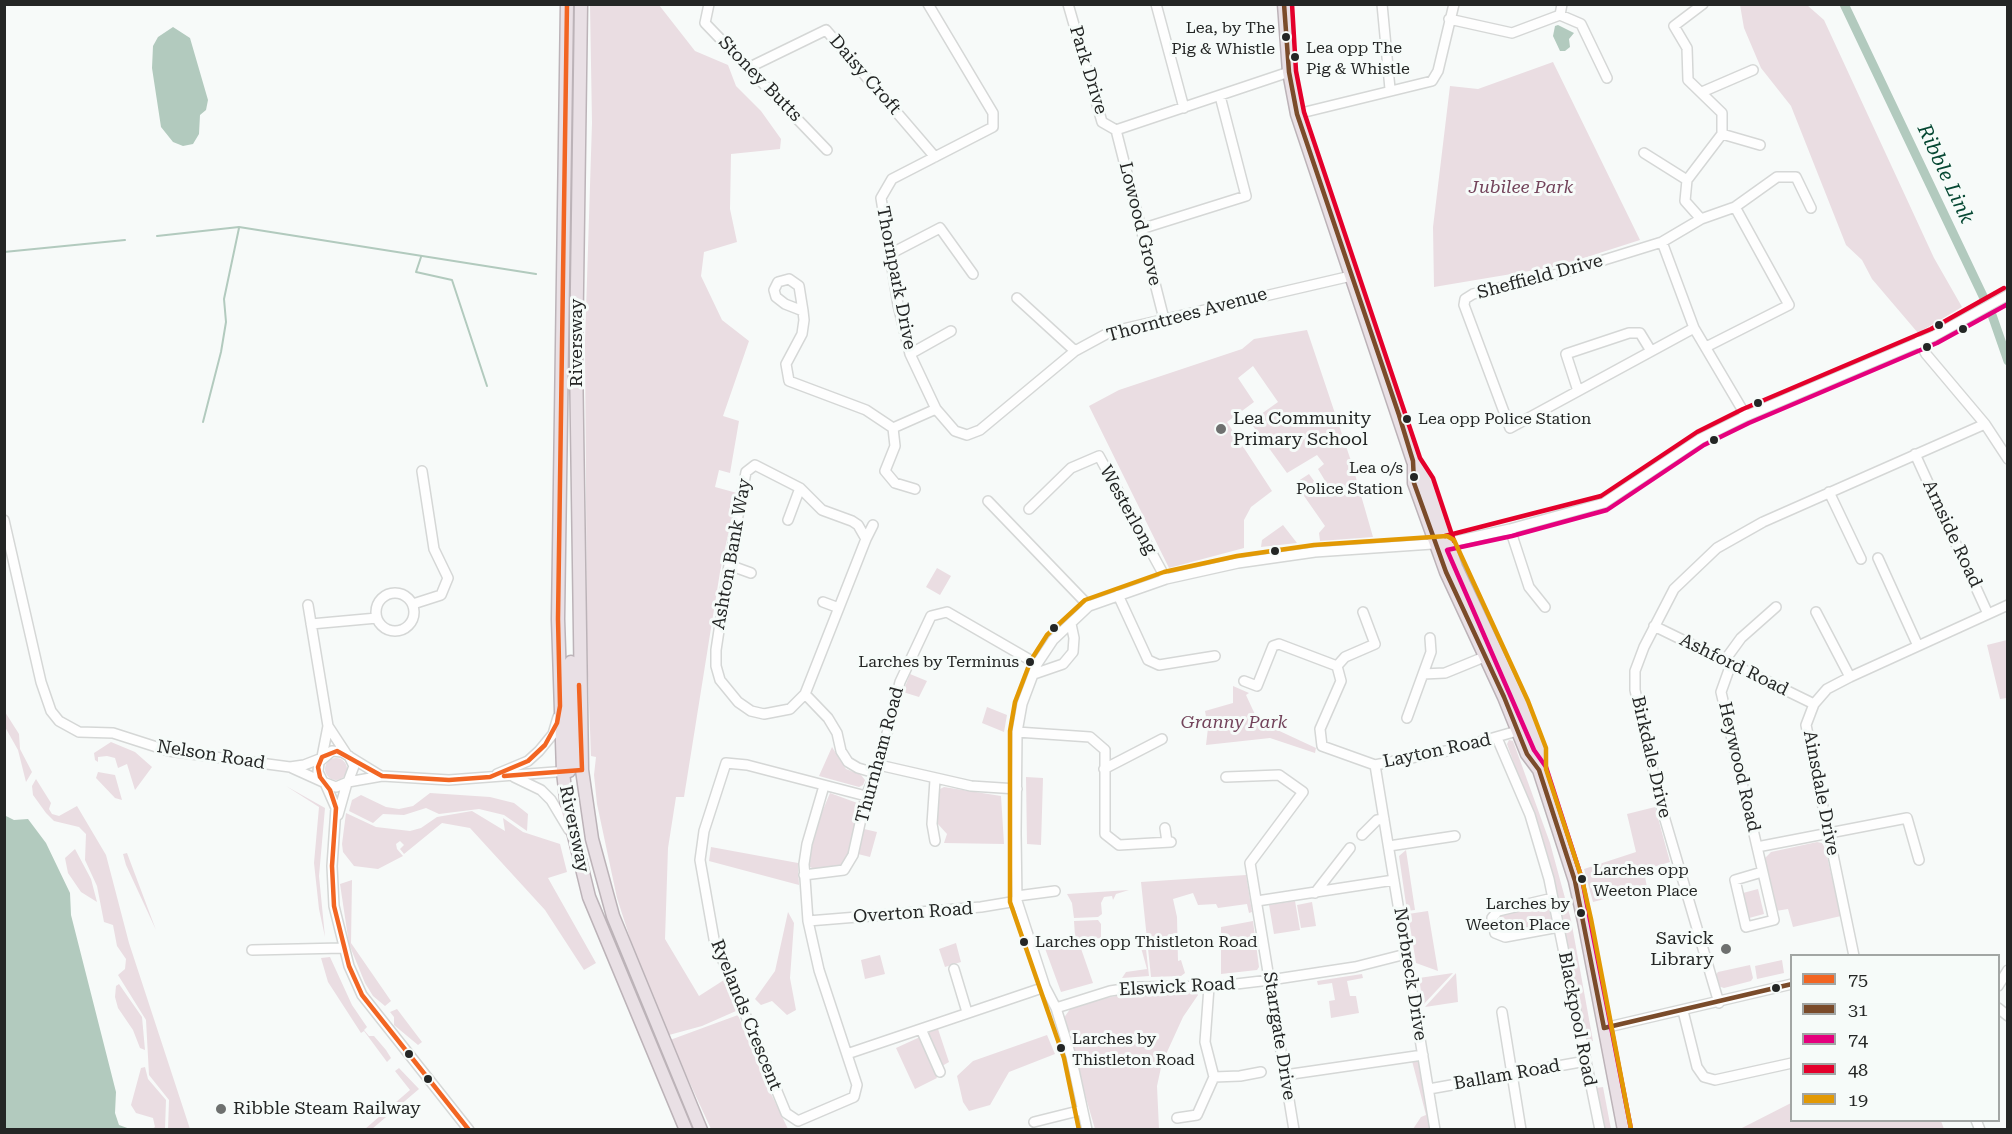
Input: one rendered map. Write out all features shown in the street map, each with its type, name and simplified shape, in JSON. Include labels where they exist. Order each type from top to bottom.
[{"type":"highway","name":"Riversway","points":[[567,4],[558,619],[560,706],[566,771],[574,840],[589,897],[686,1130]]},
{"type":"highway","name":"Riversway","points":[[581,4],[576,357],[582,770],[592,839],[613,916],[700,1130]]},
{"type":"highway","name":"Blackpool Road","points":[[1284,4],[1289,72],[1297,114],[1413,461],[1426,481],[1442,543],[1525,729],[1539,750],[1539,770],[1575,881],[1624,1130]]},
{"type":"highway","points":[[566,771],[573,764],[571,634],[578,614]]},
{"type":"street","name":"Stoney Butts","points":[[709,4],[705,23],[750,67],[827,150]]},
{"type":"street","name":"Thornpark Drive","points":[[928,4],[993,113],[993,128],[892,179],[881,198],[910,354],[936,409],[955,431],[967,435],[980,430]]},
{"type":"street","name":"Park Drive","points":[[1068,4],[1102,122],[1116,130]]},
{"type":"street","points":[[1156,4],[1184,108]]},
{"type":"street","points":[[1382,4],[1390,89]]},
{"type":"street","points":[[1297,114],[1390,89],[1432,81],[1438,71],[1454,4]]},
{"type":"street","points":[[1560,15],[1562,4]]},
{"type":"street","points":[[1701,219],[1684,201],[1687,180],[1722,134],[1722,113],[1688,80],[1687,48],[1674,26],[1703,4]]},
{"type":"street","points":[[1449,19],[1512,33],[1560,15],[1581,24],[1607,78]]},
{"type":"street","name":"Daisy Croft","points":[[750,67],[826,30],[935,157]]},
{"type":"street","points":[[1702,92],[1753,70]]},
{"type":"street","points":[[1116,130],[1289,72]]},
{"type":"street","points":[[1141,229],[1246,196],[1220,96]]},
{"type":"street","name":"Lowood Grove","points":[[1116,130],[1164,319]]},
{"type":"street","points":[[1722,134],[1760,145]]},
{"type":"street","points":[[1644,153],[1687,180]]},
{"type":"street","name":"Sheffield Drive","points":[[1694,328],[1510,428],[1497,388],[1464,311],[1465,299],[1473,294],[1562,273],[1662,243],[1701,219],[1735,207],[1777,177],[1796,177],[1811,208]]},
{"type":"street","points":[[1706,347],[1789,305],[1735,207]]},
{"type":"street","points":[[890,254],[940,228],[973,274]]},
{"type":"street","points":[[1662,243],[1694,328],[1746,416]]},
{"type":"street","name":"Thorntrees Avenue","points":[[980,430],[1075,351],[1110,332],[1352,276]]},
{"type":"street","points":[[1087,1130],[1071,1056],[1056,1008],[1045,987],[1017,898],[1017,732],[1022,704],[1035,669],[1053,640],[1089,606],[1166,579],[1238,563],[1315,552],[1442,543],[1510,529],[1604,503],[1676,453],[1746,416],[1934,336],[2007,295]]},
{"type":"street","points":[[1017,298],[1075,351]]},
{"type":"street","points":[[803,311],[802,334],[786,364],[789,381],[866,410],[893,428]]},
{"type":"street","points":[[910,354],[951,331]]},
{"type":"street","points":[[1578,391],[1566,354],[1629,333],[1640,333],[1651,351]]},
{"type":"street","points":[[1919,341],[1926,354],[1985,424],[2007,459]]},
{"type":"street","points":[[893,428],[936,409]]},
{"type":"street","name":"Birkdale Drive","points":[[1719,1003],[1661,806],[1635,690],[1635,671],[1654,626],[1674,589],[1717,548],[1763,522],[1985,424]]},
{"type":"street","points":[[893,428],[894,446],[885,471],[896,483],[915,489]]},
{"type":"street","name":"Arnside Road","points":[[1915,454],[1988,614]]},
{"type":"street","name":"Westerlong","points":[[1029,509],[1071,468],[1099,456],[1166,579]]},
{"type":"street","name":"Ashton Bank Way","points":[[805,694],[790,709],[764,714],[751,711],[738,702],[720,680],[716,666],[716,650],[746,472],[749,467],[761,466],[800,488],[822,510],[858,525],[866,539]]},
{"type":"street","points":[[413,604],[441,595],[448,578],[434,549],[422,471]]},
{"type":"street","points":[[788,520],[800,488]]},
{"type":"street","points":[[1829,492],[1861,559]]},
{"type":"street","points":[[988,501],[1089,606]]},
{"type":"street","name":"Nelson Road","points":[[4,520],[41,682],[51,711],[71,730],[90,734],[122,735],[169,751],[290,767],[304,765],[322,757]]},
{"type":"street","points":[[873,525],[805,694],[828,718],[837,733],[844,757],[852,765],[971,786],[1017,789]]},
{"type":"street","points":[[1510,529],[1529,587],[1545,607]]},
{"type":"street","points":[[1878,558],[1918,646]]},
{"type":"street","points":[[729,566],[751,573]]},
{"type":"street","points":[[391,594],[406,596],[413,604],[412,621],[402,630],[389,630],[377,618],[381,600],[391,594]]},
{"type":"street","points":[[1118,594],[1148,660],[1159,665],[1215,656]]},
{"type":"street","points":[[823,602],[839,608]]},
{"type":"street","points":[[309,605],[328,726],[318,767],[333,797],[337,818]]},
{"type":"street","name":"Ainsdale Drive","points":[[1854,954],[1806,725],[1814,704],[1827,689],[1850,677],[2007,605]]},
{"type":"street","name":"Heywood Road","points":[[1762,872],[1735,880],[1746,927],[1774,920],[1721,692],[1728,662],[1741,638],[1776,607]]},
{"type":"street","name":"Thurnham Road","points":[[804,875],[844,870],[852,855],[866,796],[877,769],[900,682],[931,616],[947,612],[1035,669]]},
{"type":"street","points":[[1244,681],[1257,686],[1274,646],[1280,644],[1337,666],[1345,657],[1375,644],[1363,612]]},
{"type":"street","points":[[1816,612],[1850,677]]},
{"type":"street","points":[[311,624],[377,618]]},
{"type":"street","points":[[1035,669],[1063,664],[1073,652],[1074,638],[1071,624]]},
{"type":"street","name":"Ashford Road","points":[[1654,626],[1814,704]]},
{"type":"street","points":[[1407,718],[1431,652],[1430,638]]},
{"type":"street","points":[[1423,674],[1446,673],[1491,654]]},
{"type":"street","name":"Layton Road","points":[[1337,666],[1341,681],[1320,729],[1322,746],[1375,765],[1497,738],[1525,729]]},
{"type":"street","points":[[490,777],[519,765],[539,751],[553,734],[560,706]]},
{"type":"street","points":[[328,726],[354,766],[337,818],[333,866],[334,906],[344,948],[362,995],[469,1130]]},
{"type":"street","points":[[1017,732],[1089,737],[1105,750],[1105,834],[1119,845],[1169,842],[1165,828]]},
{"type":"street","name":"Blackpool Road","points":[[1497,738],[1530,815],[1553,898],[1600,1130]]},
{"type":"street","points":[[1104,769],[1162,740]]},
{"type":"street","points":[[322,757],[332,751],[348,755],[382,776]]},
{"type":"street","name":"Ryelands Crescent","points":[[847,1054],[857,1085],[854,1097],[798,1121],[786,1113],[715,944],[705,899],[700,860],[704,831],[726,763],[747,765],[866,796]]},
{"type":"street","name":"Norbreck Drive","points":[[1375,765],[1435,1130]]},
{"type":"street","name":"Nelson Road","points":[[290,767],[324,782]]},
{"type":"street","points":[[324,782],[336,787],[348,782],[382,776],[449,780],[582,770]]},
{"type":"street","name":"Starrgate Drive","points":[[1226,777],[1279,775],[1304,792],[1250,863],[1294,1130]]},
{"type":"street","points":[[512,776],[546,795],[564,820],[574,840]]},
{"type":"street","points":[[934,780],[932,824],[935,841]]},
{"type":"street","points":[[824,786],[807,844],[804,875],[808,921],[819,970],[847,1054],[1045,987]]},
{"type":"street","points":[[1757,847],[1907,818],[1919,860]]},
{"type":"street","points":[[1362,835],[1377,820],[1384,819]]},
{"type":"street","points":[[1389,846],[1455,836]]},
{"type":"street","points":[[1315,893],[1350,848]]},
{"type":"street","points":[[1257,901],[1394,880]]},
{"type":"street","name":"Overton Road","points":[[808,921],[981,907],[1055,891]]},
{"type":"street","points":[[1553,898],[1498,911],[1492,918],[1495,933],[1505,937],[1559,927]]},
{"type":"street","points":[[252,950],[344,948]]},
{"type":"street","name":"Elswick Road","points":[[1056,1008],[1110,991],[1136,987],[1209,987],[1270,980],[1355,967],[1406,954]]},
{"type":"street","points":[[954,969],[967,1012]]},
{"type":"street","points":[[1604,1028],[1719,1003],[1790,984]]},
{"type":"street","points":[[1177,1118],[1197,1114],[1214,1077],[1205,1042],[1209,987]]},
{"type":"street","points":[[1683,1011],[1697,1067],[1704,1077],[1715,1080],[1790,1063]]},
{"type":"street","points":[[1502,1012],[1521,1130]]},
{"type":"street","points":[[921,1029],[940,1072]]},
{"type":"street","points":[[1285,1075],[1423,1055]]},
{"type":"street","name":"Ballam Road","points":[[1429,1089],[1586,1061]]},
{"type":"street","points":[[1214,1077],[1261,1072]]},
{"type":"street","points":[[1034,1122],[1082,1110]]},
{"type":"green space","points":[[590,5],[659,5],[695,51],[728,65],[736,86],[761,111],[781,139],[780,149],[731,154],[730,209],[737,242],[704,252],[701,276],[722,320],[749,341],[723,416],[739,421],[730,473],[719,470],[715,487],[737,493],[720,572],[684,797],[676,797],[668,848],[665,939],[699,996],[724,980],[736,1011],[702,1026],[669,1035],[636,957],[617,898],[597,804],[594,775],[596,757],[591,756],[587,648],[585,342],[592,123]]},
{"type":"green space","points":[[1740,5],[1807,5],[1824,20],[1934,258],[1962,307],[1918,333],[1872,279],[1862,260],[1846,245],[1791,106],[1761,68],[1744,28]]},
{"type":"green space","name":"Jubilee Park","points":[[1553,62],[1640,240],[1559,266],[1434,287],[1433,227],[1450,86],[1478,89]]},
{"type":"green space","name":"Lea Community Primary School","points":[[1307,330],[1352,464],[1373,537],[1320,541],[1319,533],[1325,526],[1295,483],[1309,474],[1324,495],[1330,489],[1318,469],[1324,464],[1317,455],[1287,473],[1250,422],[1278,402],[1253,366],[1238,378],[1254,402],[1227,422],[1272,491],[1251,507],[1244,520],[1244,548],[1169,568],[1089,406],[1119,390],[1242,349],[1254,339]]},
{"type":"green space","points":[[1283,525],[1297,543],[1261,547],[1262,540]]},
{"type":"green space","points":[[937,568],[951,576],[940,595],[926,587]]},
{"type":"green space","points":[[2007,640],[2007,698],[2000,699],[1987,645]]},
{"type":"green space","points":[[910,674],[927,681],[919,697],[903,692]]},
{"type":"green space","name":"Granny Park","points":[[1233,686],[1249,693],[1246,695],[1258,721],[1316,748],[1315,753],[1270,738],[1206,745],[1208,728],[1205,711],[1233,703]]},
{"type":"green space","points":[[987,707],[1007,715],[1004,732],[982,723]]},
{"type":"green space","points":[[5,712],[19,734],[20,749],[32,772],[26,782],[18,750],[5,727]]},
{"type":"green space","points":[[1509,740],[1513,741],[1550,843],[1571,920],[1593,1041],[1587,1042],[1534,819],[1507,744]]},
{"type":"green space","points":[[111,742],[135,752],[152,767],[135,790],[127,764],[118,768],[115,758],[107,756],[98,757],[98,762],[95,760],[94,753]]},
{"type":"green space","points":[[832,747],[846,769],[861,775],[865,780],[863,785],[859,787],[819,776]]},
{"type":"green space","points":[[332,758],[340,758],[347,765],[347,773],[340,780],[332,780],[325,773],[325,765]]},
{"type":"green space","points":[[98,772],[115,775],[122,800],[115,798],[96,778]]},
{"type":"green space","points":[[1026,777],[1043,778],[1041,845],[1027,844]]},
{"type":"green space","points":[[36,779],[51,803],[49,809],[52,814],[59,816],[77,806],[106,855],[129,943],[190,1129],[168,1129],[169,1100],[149,1075],[146,1020],[118,975],[125,969],[126,959],[117,946],[113,925],[104,922],[97,886],[85,860],[86,834],[79,827],[54,821],[46,813],[33,795],[32,786]]},
{"type":"green space","points":[[286,786],[325,808],[319,876],[325,937],[319,909],[314,863],[319,807]]},
{"type":"green space","points":[[944,787],[1001,796],[1004,844],[944,843],[947,834],[937,823],[940,789]]},
{"type":"green space","points":[[430,793],[490,797],[514,803],[528,814],[527,831],[504,815],[479,809],[439,814],[426,808],[404,815],[383,814],[373,823],[349,811],[352,800],[361,795],[386,807],[399,809],[413,806]]},
{"type":"green space","points":[[830,793],[860,804],[849,856],[840,868],[816,871],[809,866],[815,829]]},
{"type":"green space","points":[[1655,807],[1670,862],[1644,870],[1647,888],[1593,902],[1584,869],[1636,852],[1627,814]]},
{"type":"green space","points":[[472,811],[505,831],[503,818],[523,832],[560,844],[567,872],[548,878],[596,963],[584,970],[545,910],[470,828],[442,823],[404,854],[400,849],[404,845],[400,841],[396,844],[397,849],[403,856],[378,869],[354,866],[343,852],[346,813],[376,827],[410,831],[421,828],[437,817]]},
{"type":"green space","points":[[864,829],[877,832],[870,857],[858,854]]},
{"type":"green space","points":[[1817,842],[1822,843],[1825,848],[1841,916],[1793,927],[1788,909],[1776,911],[1765,858],[1771,852]]},
{"type":"green space","points":[[711,847],[798,863],[799,885],[709,861]]},
{"type":"green space","points":[[75,849],[91,879],[97,902],[81,892],[68,873],[65,858]]},
{"type":"green space","points":[[1406,850],[1415,910],[1407,911],[1399,856]]},
{"type":"green space","points":[[127,853],[156,930],[126,865],[123,854]]},
{"type":"green space","points":[[1246,875],[1252,912],[1249,913],[1247,904],[1218,908],[1216,904],[1198,905],[1193,893],[1173,899],[1177,917],[1178,961],[1181,960],[1185,973],[1181,976],[1151,977],[1141,882]]},
{"type":"green space","points":[[352,880],[351,943],[391,1001],[385,1006],[373,996],[365,983],[349,944],[340,884]]},
{"type":"green space","points":[[1758,889],[1764,914],[1749,918],[1743,893]]},
{"type":"green space","points":[[1129,890],[1116,894],[1113,900],[1112,896],[1104,897],[1101,903],[1102,914],[1098,917],[1074,918],[1072,903],[1067,894]]},
{"type":"green space","points":[[1295,901],[1300,930],[1274,934],[1269,905]]},
{"type":"green space","points":[[1312,902],[1316,926],[1301,928],[1297,905]]},
{"type":"green space","points":[[1548,903],[1552,923],[1502,933],[1498,930],[1495,918],[1498,914]]},
{"type":"green space","points":[[1428,911],[1438,971],[1416,963],[1408,914]]},
{"type":"green space","points":[[788,912],[794,923],[790,978],[796,1010],[787,1015],[772,1001],[761,1005],[755,999],[775,971]]},
{"type":"green space","points":[[1098,920],[1101,924],[1101,938],[1078,940],[1093,983],[1061,992],[1043,943],[1075,936],[1074,921]]},
{"type":"green space","points":[[1253,921],[1259,967],[1257,970],[1221,974],[1221,927]]},
{"type":"green space","points":[[1145,940],[1149,976],[1122,978],[1126,972],[1147,969],[1140,944]]},
{"type":"green space","points":[[956,943],[961,962],[945,967],[939,949]]},
{"type":"green space","points":[[880,955],[885,974],[865,979],[861,960]]},
{"type":"green space","points":[[330,957],[352,1005],[367,1027],[364,1030],[369,1036],[374,1036],[391,1058],[387,1062],[364,1031],[361,1033],[328,982],[321,958]]},
{"type":"green space","points":[[1782,960],[1784,973],[1757,979],[1755,966]]},
{"type":"green space","points":[[1750,965],[1753,978],[1751,981],[1724,988],[1718,986],[1715,976],[1718,972]]},
{"type":"green space","points":[[1453,973],[1423,1005],[1419,978]]},
{"type":"green space","points":[[1456,973],[1458,1002],[1425,1007]]},
{"type":"green space","points":[[1362,974],[1363,978],[1347,981],[1350,996],[1356,996],[1359,1013],[1331,1018],[1329,1001],[1335,1000],[1332,983],[1318,985],[1317,981]]},
{"type":"green space","points":[[119,984],[142,1017],[145,1050],[140,1048],[133,1030],[118,1008],[115,997],[116,986]]},
{"type":"green space","points":[[1135,992],[1197,992],[1198,995],[1183,1017],[1162,1063],[1157,1086],[1159,1129],[1095,1129],[1063,1019],[1073,1005]]},
{"type":"green space","points":[[397,1009],[422,1042],[418,1045],[394,1025],[394,1017],[390,1012]]},
{"type":"green space","points":[[738,1015],[763,1077],[788,1129],[711,1129],[670,1040]]},
{"type":"green space","points":[[938,1029],[949,1062],[942,1066],[928,1036],[929,1032]]},
{"type":"green space","points":[[1047,1035],[1055,1054],[1009,1072],[990,1105],[969,1111],[963,1102],[957,1076],[973,1061]]},
{"type":"green space","points":[[920,1037],[937,1078],[915,1089],[896,1048]]},
{"type":"green space","points":[[1423,1055],[1435,1129],[1413,1129],[1421,1117],[1426,1115],[1411,1057]]},
{"type":"green space","points":[[145,1067],[148,1079],[166,1100],[165,1129],[152,1129],[155,1127],[153,1118],[136,1113],[131,1105],[141,1068]]},
{"type":"green space","points":[[399,1068],[419,1089],[372,1129],[365,1129],[410,1090],[395,1071]]},
{"type":"green space","points":[[1603,1087],[1611,1129],[1603,1129],[1596,1088]]},
{"type":"green space","points":[[1790,1104],[1790,1122],[1941,1122],[1944,1129],[1740,1129]]},
{"type":"shaded area","points":[[1558,25],[1574,33],[1569,39],[1570,47],[1565,51],[1560,51],[1553,36],[1555,26]]},
{"type":"shaded area","points":[[173,27],[190,38],[208,100],[206,110],[200,115],[199,134],[193,144],[183,146],[173,142],[161,127],[152,68],[153,46],[158,37]]},
{"type":"shaded area","points":[[4,815],[14,820],[28,819],[46,843],[70,893],[71,915],[116,1092],[115,1113],[119,1125],[130,1129],[5,1129]]},
{"type":"waterway","name":"Ribble Link","points":[[1844,4],[1992,315],[2008,361]]},
{"type":"waterway","points":[[157,236],[239,227],[536,274]]},
{"type":"waterway","points":[[203,422],[221,352],[226,322],[224,299],[239,228]]},
{"type":"waterway","points":[[4,252],[125,240]]},
{"type":"waterway","points":[[421,257],[416,272],[452,280],[487,386]]},
{"type":"transit line","name":"75","points":[[469,1130],[362,995],[349,966],[334,906],[332,866],[336,808],[330,790],[320,777],[318,767],[322,757],[337,751],[382,776],[449,780],[490,777],[528,761],[545,745],[557,723],[560,706],[558,619],[567,4]]},
{"type":"transit line","name":"31","points":[[1284,4],[1289,72],[1297,114],[1399,415],[1413,461],[1414,483],[1446,572],[1504,697],[1527,754],[1539,770],[1575,881],[1604,1028]]},
{"type":"transit line","name":"48","points":[[1292,4],[1296,71],[1304,112],[1420,458],[1433,478],[1454,541]]},
{"type":"transit line","name":"48","points":[[1445,536],[1601,496],[1697,432],[1743,409],[1931,329],[2004,288]]},
{"type":"transit line","name":"74","points":[[1631,1129],[1582,879],[1546,767],[1534,750],[1447,550],[1512,536],[1607,510],[1704,445],[1749,423],[1937,343],[2008,304]]},
{"type":"transit line","name":"19","points":[[1079,1130],[1064,1058],[1010,902],[1010,731],[1015,702],[1031,660],[1047,635],[1085,600],[1164,572],[1237,556],[1314,545],[1447,536],[1454,540],[1528,701],[1546,748],[1546,769],[1582,879],[1591,919],[1631,1129]]},
{"type":"transit line","name":"75","points":[[504,776],[582,770],[579,685]]},
{"type":"transit line","name":"31","points":[[1604,1028],[1790,984]]},
{"type":"place","name":"Lea, by The Pig & Whistle","points":[[1286,37]]},
{"type":"place","name":"Lea opp The Pig & Whistle","points":[[1295,57]]},
{"type":"place","name":"Lea opp Police Station","points":[[1407,419]]},
{"type":"place","name":"Lea Community Primary School","points":[[1221,429]]},
{"type":"place","name":"Lea o/s Police Station","points":[[1414,477]]},
{"type":"place","name":"Larches by Terminus","points":[[1030,662]]},
{"type":"place","name":"Larches opp Weeton Place","points":[[1582,879]]},
{"type":"place","name":"Larches by Weeton Place","points":[[1581,913]]},
{"type":"place","name":"Larches opp Thistleton Road","points":[[1024,942]]},
{"type":"place","name":"Savick Library","points":[[1726,949]]},
{"type":"place","name":"Larches by Thistleton Road","points":[[1061,1048]]},
{"type":"place","name":"Ribble Steam Railway","points":[[221,1109]]}]
